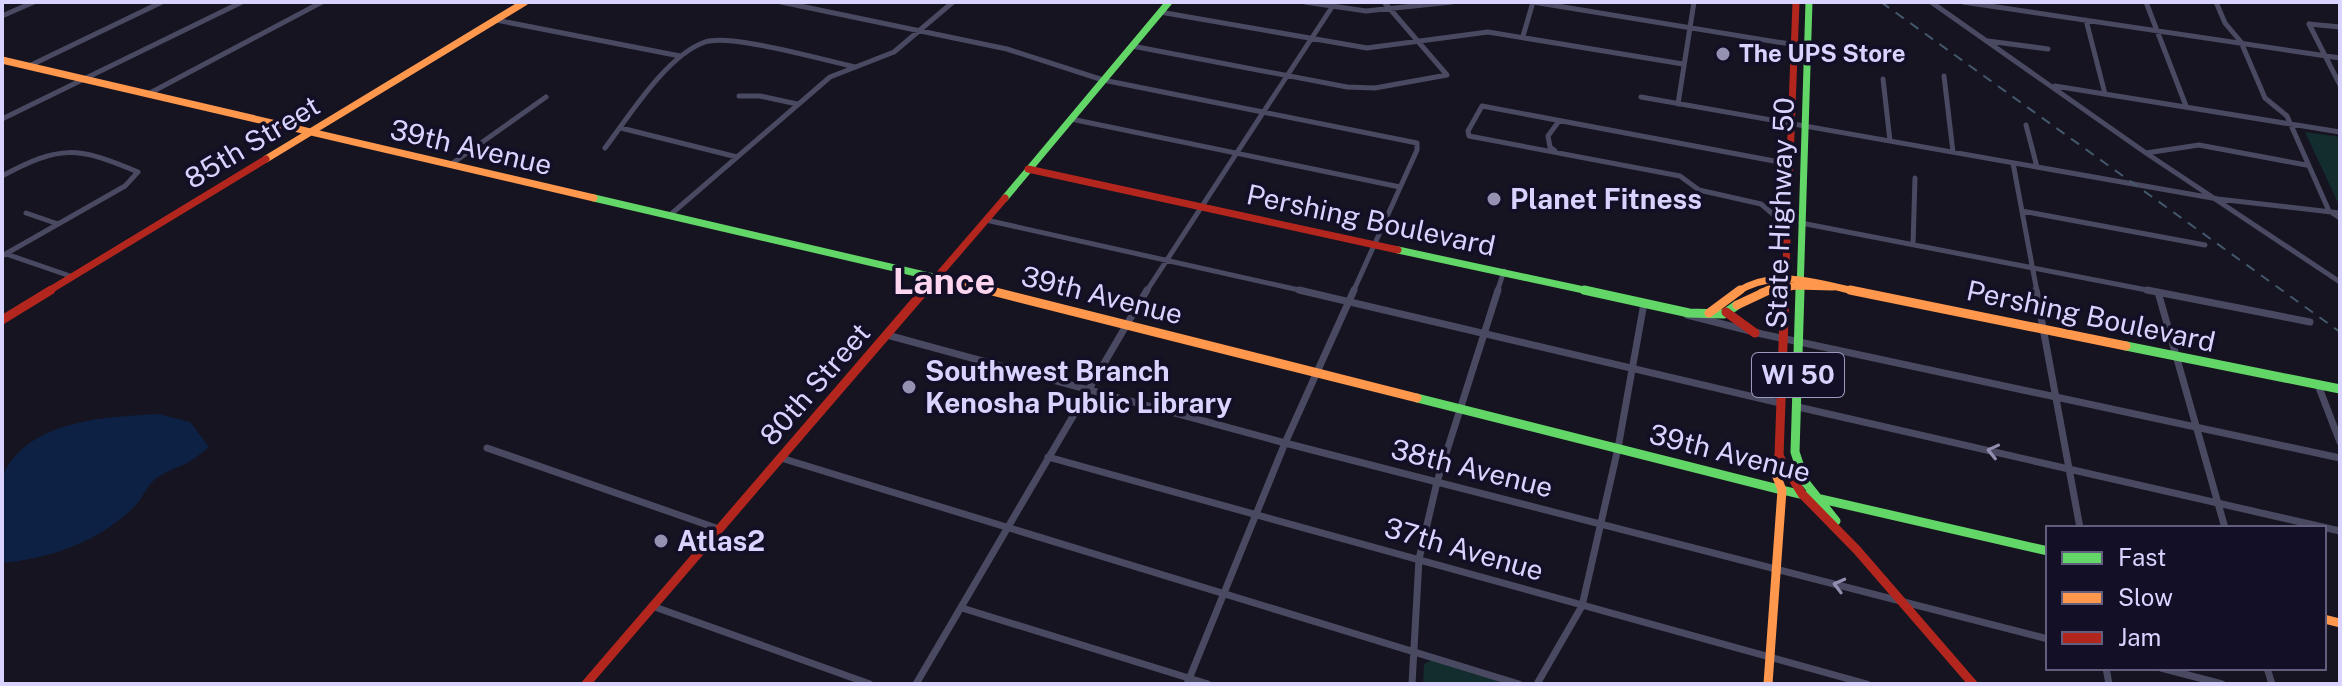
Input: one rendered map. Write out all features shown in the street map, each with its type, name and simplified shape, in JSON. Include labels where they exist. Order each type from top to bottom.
[{"type":"main road","name":"85th Street","points":[[2,320],[525,2]]},
{"type":"main road","name":"80th Street","points":[[586,684],[938,278],[1169,2]]},
{"type":"main road","name":"State Highway 50","points":[[1768,684],[1782,490],[1777,477],[1796,2]]},
{"type":"main road","name":"State Highway 50","points":[[1798,465],[1798,342],[1809,2]]},
{"type":"main road","name":"39th Avenue","points":[[2,60],[1126,323],[1782,490],[2046,551]]},
{"type":"main road","name":"Pershing Boulevard","points":[[1028,169],[1680,311],[1705,313],[1723,310],[1747,286],[1800,281],[2340,389]]},
{"type":"main road","points":[[1723,310],[1755,333]]},
{"type":"main road","points":[[1779,456],[1802,494],[1857,550]]},
{"type":"main road","points":[[1782,490],[1793,480],[1798,465]]},
{"type":"main road","points":[[1798,465],[1817,497],[1857,550],[1973,684]]},
{"type":"street","points":[[2,16],[34,2]]},
{"type":"street","points":[[29,66],[162,2]]},
{"type":"street","points":[[2,119],[242,2]]},
{"type":"street","points":[[148,94],[322,2]]},
{"type":"street","points":[[781,2],[1007,49],[1103,80],[1265,110],[1417,143],[1417,150],[1285,443],[1259,514],[1189,681]]},
{"type":"street","points":[[670,215],[830,77],[894,52],[923,31],[953,2]]},
{"type":"street","points":[[1305,2],[1332,7],[1391,10],[1452,2]]},
{"type":"street","points":[[1132,46],[1347,87],[1375,88],[1447,75],[1384,2]]},
{"type":"street","points":[[1523,36],[1533,2],[1808,47]]},
{"type":"street","points":[[1678,104],[1694,2]]},
{"type":"street","points":[[1931,2],[2146,153],[2340,282]]},
{"type":"street","points":[[1963,2],[2340,58]]},
{"type":"street","points":[[2146,2],[2186,106]]},
{"type":"street","points":[[2216,2],[2225,23],[2241,42],[2265,98],[2287,116],[2306,165],[2329,211]]},
{"type":"street","points":[[916,684],[1126,323],[1332,7]]},
{"type":"street","points":[[1160,12],[1367,48],[1488,32],[1683,64]]},
{"type":"street","points":[[496,20],[680,56]]},
{"type":"street","points":[[2086,20],[2105,94]]},
{"type":"street","points":[[2340,27],[2309,24],[2340,85]]},
{"type":"street","points":[[605,148],[680,56],[703,42],[719,39],[856,67]]},
{"type":"street","points":[[1986,41],[2048,49]]},
{"type":"street","points":[[1944,76],[1953,152]]},
{"type":"street","points":[[1883,79],[1890,141]]},
{"type":"street","points":[[1402,83],[1408,90]]},
{"type":"street","points":[[2052,85],[2340,132]]},
{"type":"street","points":[[739,96],[760,96],[797,104]]},
{"type":"street","points":[[450,165],[546,97]]},
{"type":"street","points":[[1641,97],[2218,199],[2329,211],[2340,216]]},
{"type":"street","points":[[1781,221],[1761,204],[1699,190],[1680,176],[1469,136],[1468,131],[1482,106],[1790,164]]},
{"type":"street","points":[[1071,119],[1400,187]]},
{"type":"street","points":[[1557,153],[1550,147],[1548,136],[1559,120]]},
{"type":"street","points":[[2026,125],[2037,167]]},
{"type":"street","points":[[621,128],[737,157]]},
{"type":"street","points":[[2146,153],[2199,145],[2306,165]]},
{"type":"street","points":[[2,176],[43,154],[59,150],[84,154],[134,170],[138,176],[4,255]]},
{"type":"street","points":[[2013,163],[2080,526]]},
{"type":"street","points":[[1913,245],[1915,178]]},
{"type":"street","points":[[2022,211],[2205,245]]},
{"type":"street","points":[[26,213],[58,224]]},
{"type":"street","points":[[986,220],[1484,332],[1780,403]]},
{"type":"street","points":[[1801,223],[2310,322]]},
{"type":"street","points":[[4,255],[73,277]]},
{"type":"street","points":[[1412,684],[1419,559],[1437,482],[1504,271]]},
{"type":"street","points":[[2158,292],[2224,526]]},
{"type":"street","points":[[1537,684],[1582,606],[1618,448],[1644,303]]},
{"type":"street","points":[[1680,311],[1755,333],[2340,458]]},
{"type":"street","name":"38th Avenue","points":[[886,335],[1285,443],[2046,638]]},
{"type":"street","points":[[2318,385],[2340,442]]},
{"type":"street","points":[[1798,407],[2318,526]]},
{"type":"street","points":[[487,448],[719,529]]},
{"type":"street","name":"37th Avenue","points":[[1048,457],[1867,684]]},
{"type":"street","points":[[780,458],[1519,684]]},
{"type":"street","points":[[652,606],[870,684]]},
{"type":"street","points":[[962,608],[1189,681],[1208,684]]},
{"type":"street","points":[[2169,670],[2222,684]]},
{"type":"green space","points":[[2305,132],[2340,137],[2340,207]]},
{"type":"green space","points":[[1434,659],[1511,684],[1423,684],[1424,664]]},
{"type":"water","points":[[159,414],[190,422],[209,447],[189,462],[155,479],[133,508],[104,531],[55,553],[2,563],[2,482],[15,456],[31,442],[71,425]]},
{"type":"railway","points":[[1881,2],[2340,332]]},
{"type":"traffic: fast","points":[[1005,198],[1169,2]]},
{"type":"traffic: fast","points":[[1809,2],[1795,452],[1805,482],[1836,521]]},
{"type":"traffic: fast","points":[[594,198],[959,283]]},
{"type":"traffic: fast","points":[[1398,250],[1689,313],[1724,314],[1737,305]]},
{"type":"traffic: fast","points":[[2126,346],[2340,389]]},
{"type":"traffic: fast","points":[[1417,398],[1782,490],[2046,551]]},
{"type":"traffic: slow","points":[[266,159],[525,2]]},
{"type":"traffic: slow","points":[[2,60],[594,198]]},
{"type":"traffic: slow","points":[[1709,313],[1745,287],[1767,280],[1789,279],[2126,346]]},
{"type":"traffic: slow","points":[[959,283],[1417,398]]},
{"type":"traffic: slow","points":[[1737,305],[1771,290],[1795,286],[1833,287]]},
{"type":"traffic: slow","points":[[1768,684],[1782,490],[1777,477],[1779,456]]},
{"type":"traffic: slow","points":[[2326,620],[2340,623]]},
{"type":"traffic: jam","points":[[1796,2],[1779,456],[1802,494],[1857,550],[1973,684]]},
{"type":"traffic: jam","points":[[2,320],[266,159]]},
{"type":"traffic: jam","points":[[1028,169],[1398,250]]},
{"type":"traffic: jam","points":[[586,684],[1005,198]]},
{"type":"traffic: jam","points":[[1726,312],[1755,333]]},
{"type":"place","name":"The UPS Store","points":[[1723,54]]},
{"type":"place","name":"Planet Fitness","points":[[1494,199]]},
{"type":"place","name":"Southwest Branch Kenosha Public Library","points":[[909,387]]},
{"type":"place","name":"Atlas2","points":[[661,541]]},
{"type":"district","name":"Lance","points":[[944,281]]}]
